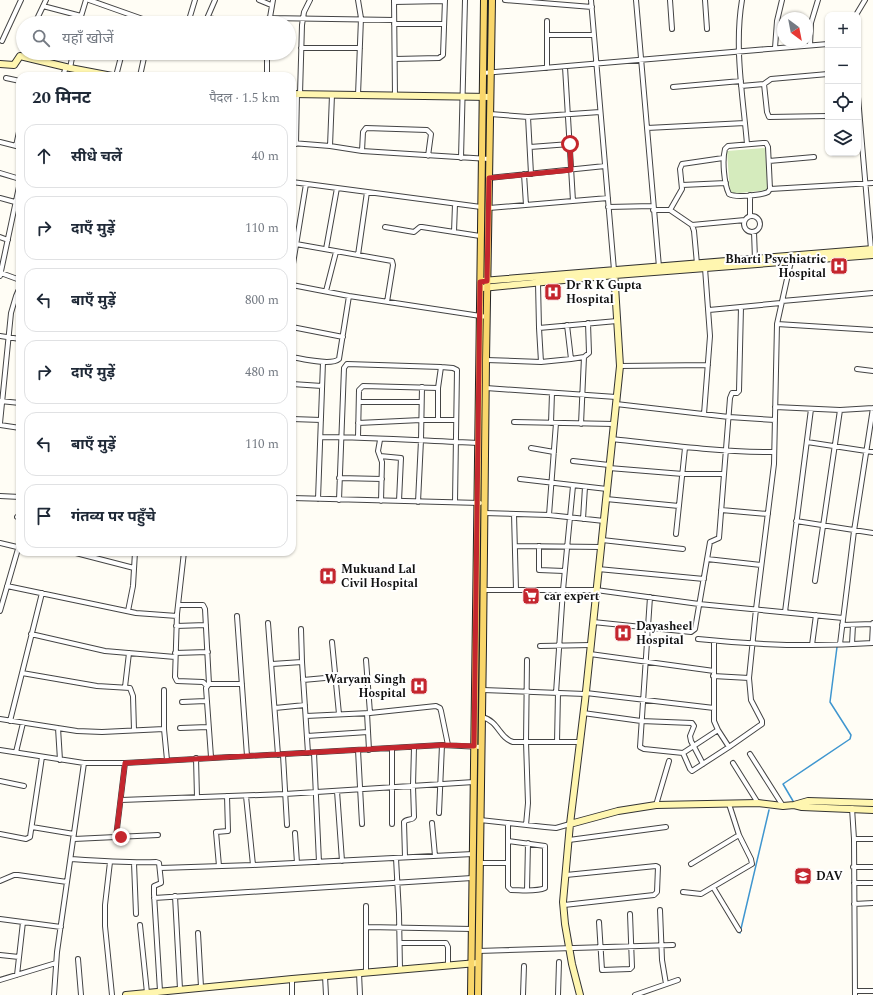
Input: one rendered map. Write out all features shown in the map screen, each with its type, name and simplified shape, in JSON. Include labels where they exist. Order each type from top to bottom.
[{"type":"main road","points":[[484,0],[480,236],[484,284]]},
{"type":"main road","points":[[478,995],[472,929],[472,878],[478,443],[484,284],[489,208],[492,0]]},
{"type":"main road","points":[[471,995],[478,951],[486,388],[483,317]]},
{"type":"street","points":[[2,41],[21,0]]},
{"type":"street","points":[[38,16],[46,0]]},
{"type":"street","points":[[43,6],[81,16],[86,0]]},
{"type":"street","points":[[89,0],[134,16]]},
{"type":"street","points":[[190,16],[195,0]]},
{"type":"street","points":[[208,16],[215,0]]},
{"type":"street","points":[[259,0],[271,6]]},
{"type":"street","points":[[269,16],[273,0]]},
{"type":"street","points":[[296,110],[303,18],[304,12],[310,0]]},
{"type":"street","points":[[358,0],[361,18],[358,95]]},
{"type":"street","points":[[461,158],[465,0]]},
{"type":"street","points":[[505,0],[592,7]]},
{"type":"street","points":[[580,995],[569,949],[564,905],[570,824],[586,694],[620,366],[614,272],[591,0]]},
{"type":"street","points":[[636,0],[659,267]]},
{"type":"street","points":[[670,0],[672,29]]},
{"type":"street","points":[[705,0],[707,29]]},
{"type":"street","points":[[742,0],[739,29],[741,86],[747,144]]},
{"type":"street","points":[[774,48],[777,21],[782,0]]},
{"type":"street","points":[[813,16],[818,0]]},
{"type":"street","points":[[858,12],[865,0]]},
{"type":"street","points":[[395,59],[442,57],[444,52],[445,1],[394,1],[395,96]]},
{"type":"street","points":[[296,18],[361,18],[394,22],[444,24]]},
{"type":"street","points":[[547,21],[547,68]]},
{"type":"street","points":[[547,35],[594,35]]},
{"type":"street","points":[[813,45],[825,44]]},
{"type":"street","points":[[301,48],[360,48]]},
{"type":"street","points":[[483,73],[777,48]]},
{"type":"street","points":[[0,64],[14,65],[17,60]]},
{"type":"street","points":[[45,60],[84,72]]},
{"type":"street","points":[[65,72],[70,60]]},
{"type":"street","points":[[117,72],[120,60]]},
{"type":"street","points":[[141,72],[143,60]]},
{"type":"street","points":[[267,60],[267,72]]},
{"type":"street","points":[[565,67],[574,201]]},
{"type":"street","points":[[741,86],[764,84],[771,79],[825,74]]},
{"type":"street","points":[[6,78],[16,80]]},
{"type":"street","points":[[674,88],[741,81]]},
{"type":"street","points":[[764,84],[767,112],[769,117],[825,116]]},
{"type":"street","points":[[297,94],[490,98]]},
{"type":"street","points":[[330,146],[332,95]]},
{"type":"street","points":[[490,114],[528,117],[600,112]]},
{"type":"street","points":[[528,117],[531,174]]},
{"type":"street","points":[[860,120],[872,251]]},
{"type":"street","points":[[647,128],[745,123]]},
{"type":"street","points":[[362,151],[363,132],[366,128],[426,130],[431,134],[428,156]]},
{"type":"street","points":[[0,142],[16,146]]},
{"type":"street","points":[[296,143],[362,151],[482,160],[489,159]]},
{"type":"street","points":[[770,189],[768,147],[766,143],[726,147],[723,158],[726,183],[727,191],[732,196],[765,193],[770,189],[873,183]]},
{"type":"street","points":[[530,147],[570,144]]},
{"type":"street","points":[[769,161],[814,156]]},
{"type":"street","points":[[670,210],[682,186],[680,169],[682,164],[723,158]]},
{"type":"street","points":[[489,178],[605,166]]},
{"type":"street","points":[[0,173],[16,179]]},
{"type":"street","points":[[524,174],[526,205]]},
{"type":"street","points":[[296,183],[481,207]]},
{"type":"street","points":[[682,186],[726,183]]},
{"type":"street","points":[[306,184],[296,244],[392,261],[393,265],[387,302]]},
{"type":"street","points":[[326,249],[337,188]]},
{"type":"street","points":[[358,255],[367,192]]},
{"type":"street","points":[[750,195],[750,216]]},
{"type":"street","points":[[0,198],[15,202]]},
{"type":"street","points":[[16,198],[0,274],[16,279]]},
{"type":"street","points":[[489,208],[608,198]]},
{"type":"street","points":[[454,232],[455,204]]},
{"type":"street","points":[[608,207],[670,210],[692,225],[694,231],[697,264]]},
{"type":"street","points":[[692,225],[745,220],[750,216],[756,217],[760,222],[759,228],[754,232],[748,231],[744,226],[745,220]]},
{"type":"street","points":[[385,227],[416,232],[422,227],[480,236]]},
{"type":"street","points":[[754,232],[755,258]]},
{"type":"street","points":[[0,237],[8,240]]},
{"type":"street","points":[[484,284],[755,258],[872,251]]},
{"type":"street","points":[[484,284],[538,283],[614,272],[705,268],[791,261],[872,251]]},
{"type":"street","points":[[326,291],[336,252]]},
{"type":"street","points":[[683,752],[691,770],[694,770],[762,724],[761,717],[751,700],[749,678],[774,464],[774,407],[777,324],[791,261]]},
{"type":"street","points":[[704,414],[710,336],[705,268]]},
{"type":"street","points":[[538,283],[541,362]]},
{"type":"street","points":[[296,286],[349,296],[483,317]]},
{"type":"street","points":[[708,310],[873,293]]},
{"type":"street","points":[[16,296],[11,313],[0,424],[16,427]]},
{"type":"street","points":[[296,358],[323,362],[335,362],[339,359],[349,296]]},
{"type":"street","points":[[593,622],[648,628],[693,631],[695,629],[710,542],[719,538],[731,394],[738,393],[739,391],[741,307]]},
{"type":"street","points":[[539,328],[617,320]]},
{"type":"street","points":[[486,360],[541,362],[584,357],[590,350],[588,323]]},
{"type":"street","points":[[777,324],[873,330]]},
{"type":"street","points":[[567,325],[571,359]]},
{"type":"street","points":[[296,328],[343,337]]},
{"type":"street","points":[[0,336],[16,338]]},
{"type":"street","points":[[581,424],[584,357]]},
{"type":"street","points":[[318,499],[323,362]]},
{"type":"street","points":[[339,500],[345,365],[347,364],[441,367],[454,368],[457,370],[455,502]]},
{"type":"street","points":[[620,366],[708,365]]},
{"type":"street","points":[[438,420],[438,388],[441,367]]},
{"type":"street","points":[[857,369],[873,371]]},
{"type":"street","points":[[296,384],[322,386]]},
{"type":"street","points":[[358,437],[359,390],[363,386],[438,388]]},
{"type":"street","points":[[418,502],[422,387]]},
{"type":"street","points":[[486,388],[582,395],[704,414],[775,420]]},
{"type":"street","points":[[551,423],[552,393]]},
{"type":"street","points":[[2,402],[16,403]]},
{"type":"street","points":[[359,402],[421,402]]},
{"type":"street","points":[[774,407],[840,410],[873,408],[854,531],[840,644]]},
{"type":"street","points":[[785,612],[811,409]]},
{"type":"street","points":[[815,581],[840,410]]},
{"type":"street","points":[[296,419],[321,420]]},
{"type":"street","points":[[358,423],[456,420]]},
{"type":"street","points":[[514,422],[614,424]]},
{"type":"street","points":[[549,516],[556,423]]},
{"type":"street","points":[[321,437],[358,437],[380,440],[421,440],[478,443]]},
{"type":"street","points":[[612,439],[685,448],[774,452]]},
{"type":"street","points":[[380,440],[378,451],[382,462],[381,501]]},
{"type":"street","points":[[807,442],[873,452]]},
{"type":"street","points":[[531,448],[554,452]]},
{"type":"street","points":[[676,534],[685,448]]},
{"type":"street","points":[[380,456],[401,458],[399,501]]},
{"type":"street","points":[[573,461],[683,474],[724,474]]},
{"type":"street","points":[[339,478],[382,479]]},
{"type":"street","points":[[520,479],[552,484],[607,489]]},
{"type":"street","points":[[557,742],[559,646],[566,547],[573,486]]},
{"type":"street","points":[[583,519],[586,487]]},
{"type":"street","points":[[0,496],[16,497]]},
{"type":"street","points":[[296,498],[484,503]]},
{"type":"street","points":[[606,499],[679,506]]},
{"type":"street","points":[[721,510],[768,514]]},
{"type":"street","points":[[484,513],[569,517],[604,521]]},
{"type":"street","points":[[514,514],[516,590]]},
{"type":"street","points":[[796,521],[873,533]]},
{"type":"street","points":[[602,540],[683,549]]},
{"type":"street","points":[[0,543],[16,547]]},
{"type":"street","points":[[515,546],[601,547]]},
{"type":"street","points":[[539,546],[539,570],[564,571]]},
{"type":"street","points":[[0,611],[16,554]]},
{"type":"street","points":[[94,556],[134,568]]},
{"type":"street","points":[[128,611],[133,586],[135,556]]},
{"type":"street","points":[[184,556],[176,626],[175,677],[177,681],[202,682],[208,685],[242,684]]},
{"type":"street","points":[[708,559],[761,565]]},
{"type":"street","points":[[598,570],[704,579]]},
{"type":"street","points":[[7,586],[128,611],[177,616]]},
{"type":"street","points":[[484,590],[596,590],[699,604],[843,618]]},
{"type":"street","points":[[10,721],[42,593]]},
{"type":"street","points":[[650,597],[640,747],[644,749],[683,752],[718,730]]},
{"type":"street","points":[[178,605],[203,606],[205,609],[208,652],[208,685],[206,688],[206,701],[211,757]]},
{"type":"street","points":[[812,645],[816,615]]},
{"type":"street","points":[[237,616],[247,756]]},
{"type":"street","points":[[268,623],[275,708],[285,794],[286,825]]},
{"type":"street","points":[[698,639],[753,644],[812,645],[873,643],[873,623],[842,625]]},
{"type":"street","points":[[176,626],[206,625]]},
{"type":"street","points":[[852,644],[853,625]]},
{"type":"street","points":[[301,629],[308,754]]},
{"type":"street","points":[[31,634],[105,651],[175,655],[208,652]]},
{"type":"street","points":[[714,641],[714,721],[729,747]]},
{"type":"street","points":[[332,642],[339,714]]},
{"type":"street","points":[[540,646],[591,645]]},
{"type":"street","points":[[125,687],[129,653]]},
{"type":"street","points":[[590,654],[749,678]]},
{"type":"street","points":[[366,660],[369,750]]},
{"type":"street","points":[[526,826],[528,783],[526,742],[527,660]]},
{"type":"street","points":[[272,664],[302,662]]},
{"type":"street","points":[[22,672],[97,686],[130,688],[133,692],[134,730]]},
{"type":"street","points":[[303,680],[336,678]]},
{"type":"street","points":[[164,690],[166,760]]},
{"type":"street","points":[[482,690],[586,694],[714,708]]},
{"type":"street","points":[[182,702],[206,701]]},
{"type":"street","points":[[275,708],[305,705]]},
{"type":"street","points":[[306,716],[368,713],[436,706],[440,708],[441,711],[448,745]]},
{"type":"street","points":[[583,713],[641,721],[692,723],[694,726],[690,738],[703,764]]},
{"type":"street","points":[[482,717],[490,719],[509,741],[580,742]]},
{"type":"street","points":[[0,720],[77,731],[164,729]]},
{"type":"street","points":[[16,752],[23,723]]},
{"type":"street","points":[[180,728],[208,727]]},
{"type":"street","points":[[58,728],[60,760]]},
{"type":"street","points":[[307,736],[368,732]]},
{"type":"street","points":[[0,750],[84,763],[125,763],[211,757],[308,754],[442,745],[481,747]]},
{"type":"street","points":[[439,813],[442,745]]},
{"type":"street","points":[[406,857],[404,822],[414,817],[414,747]]},
{"type":"street","points":[[392,748],[392,824]]},
{"type":"street","points":[[358,750],[362,824]]},
{"type":"street","points":[[314,753],[319,862]]},
{"type":"street","points":[[750,754],[783,806]]},
{"type":"street","points":[[0,834],[28,838],[30,835],[42,757]]},
{"type":"street","points":[[196,758],[197,797]]},
{"type":"street","points":[[656,805],[669,761]]},
{"type":"street","points":[[54,995],[56,963],[84,763]]},
{"type":"street","points":[[116,837],[125,763]]},
{"type":"street","points":[[733,763],[758,803]]},
{"type":"street","points":[[0,782],[24,786]]},
{"type":"street","points":[[121,800],[246,796],[474,782]]},
{"type":"street","points":[[337,791],[342,861]]},
{"type":"street","points":[[219,866],[216,832],[228,831],[226,796]]},
{"type":"street","points":[[246,796],[253,865]]},
{"type":"street","points":[[480,820],[556,828],[618,811],[656,805],[758,803],[783,806],[808,801],[873,810]]},
{"type":"street","points":[[852,806],[873,803]]},
{"type":"street","points":[[683,892],[701,894],[752,864],[739,835],[728,804]]},
{"type":"street","points":[[852,806],[854,839],[855,993],[873,991]]},
{"type":"street","points":[[432,823],[435,856]]},
{"type":"street","points":[[508,823],[508,841],[508,863],[509,889],[542,889],[546,886],[545,846],[508,841]]},
{"type":"street","points":[[32,827],[74,836],[116,837],[158,835]]},
{"type":"street","points":[[569,840],[666,827]]},
{"type":"street","points":[[295,833],[297,863]]},
{"type":"street","points":[[691,864],[739,835]]},
{"type":"street","points":[[854,839],[873,839]]},
{"type":"street","points":[[527,890],[528,843]]},
{"type":"street","points":[[160,868],[473,854]]},
{"type":"street","points":[[396,858],[400,969]]},
{"type":"street","points":[[71,859],[134,863],[158,862],[161,884],[154,886],[154,898],[160,991]]},
{"type":"street","points":[[110,862],[105,905],[105,926],[112,995]]},
{"type":"street","points":[[134,863],[136,914]]},
{"type":"street","points":[[479,863],[508,863]]},
{"type":"street","points":[[564,905],[654,895],[657,892],[658,867],[566,875]]},
{"type":"street","points":[[853,867],[873,867]]},
{"type":"street","points":[[0,880],[18,875],[67,882]]},
{"type":"street","points":[[154,898],[472,878]]},
{"type":"street","points":[[854,883],[873,883]]},
{"type":"street","points":[[713,887],[739,930]]},
{"type":"street","points":[[175,896],[180,989]]},
{"type":"street","points":[[854,904],[873,903]]},
{"type":"street","points":[[360,995],[363,973],[366,906]]},
{"type":"street","points":[[660,910],[662,960],[666,984]]},
{"type":"street","points":[[599,922],[601,968],[604,971],[632,968],[630,914]]},
{"type":"street","points":[[0,919],[61,927]]},
{"type":"street","points":[[17,975],[23,922]]},
{"type":"street","points":[[140,925],[147,993]]},
{"type":"street","points":[[366,927],[472,929]]},
{"type":"street","points":[[198,933],[201,988]]},
{"type":"street","points":[[400,943],[446,943],[448,947],[448,965]]},
{"type":"street","points":[[478,951],[673,945]]},
{"type":"street","points":[[0,955],[19,957]]},
{"type":"street","points":[[78,959],[81,995]]},
{"type":"street","points":[[558,995],[559,962]]},
{"type":"street","points":[[0,980],[56,963]]},
{"type":"street","points":[[126,995],[475,963]]},
{"type":"street","points":[[524,966],[524,995]]},
{"type":"street","points":[[325,976],[326,995]]},
{"type":"street","points":[[292,979],[292,995]]},
{"type":"street","points":[[635,995],[646,993],[678,980]]},
{"type":"green space","points":[[765,148],[768,190],[730,194],[727,151]]},
{"type":"waterway","points":[[793,801],[783,784],[850,739],[851,735],[830,702],[837,647]]},
{"type":"waterway","points":[[740,933],[769,810]]},
{"type":"place","name":"Bharti Psychiatric Hospital","points":[[839,266]]},
{"type":"place","name":"Dr R K Gupta Hospital","points":[[553,292]]},
{"type":"place","name":"Mukuand Lal Civil Hospital","points":[[328,576]]},
{"type":"place","name":"car expert","points":[[531,596]]},
{"type":"place","name":"Dayasheel Hospital","points":[[623,633]]},
{"type":"place","name":"Waryam Singh Hospital","points":[[419,686]]},
{"type":"place","name":"DAV","points":[[803,876]]},
{"type":"route","points":[[121,837],[116,837],[125,763],[442,745],[474,746],[480,282],[487,281],[489,178],[571,170],[570,144]]}]
